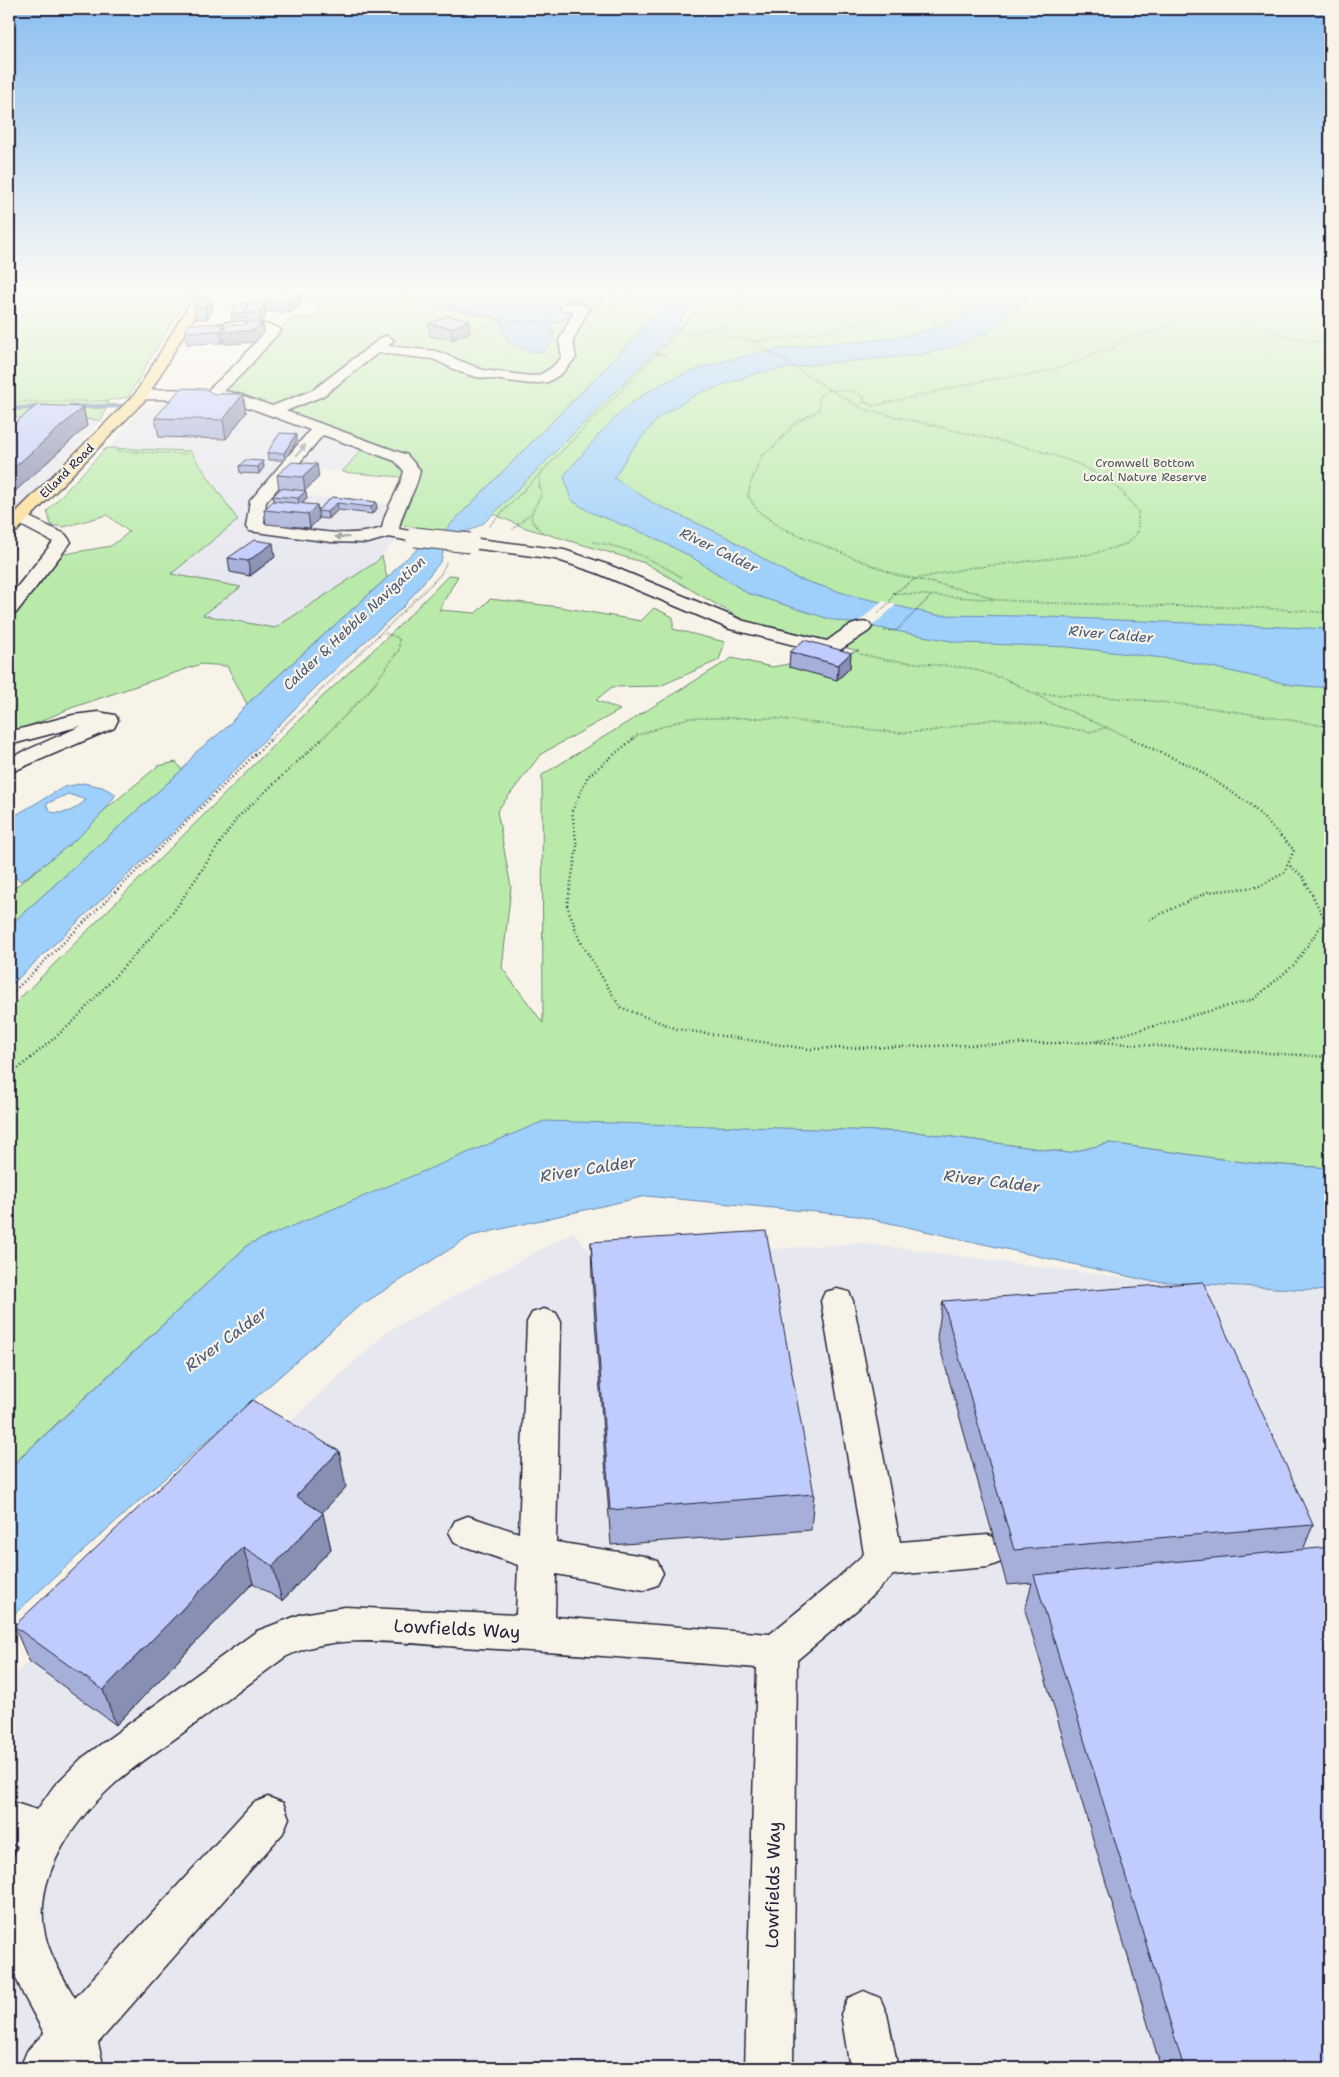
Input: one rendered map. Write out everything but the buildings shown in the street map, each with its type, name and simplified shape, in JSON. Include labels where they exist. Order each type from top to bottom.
[{"type":"main road","name":"Elland Road","points":[[15,524],[141,396],[148,384]]},
{"type":"street","points":[[211,395],[223,384]]},
{"type":"street","points":[[274,411],[318,393],[330,384]]},
{"type":"street","points":[[141,396],[230,396],[401,458],[412,470],[411,478],[395,513],[390,531]]},
{"type":"street","points":[[321,428],[258,501],[256,527],[331,537],[368,538],[390,531],[415,537],[558,554],[603,569],[737,625],[830,648],[862,627]]},
{"type":"street","points":[[9,609],[62,542],[59,538],[15,524]]},
{"type":"street","points":[[9,740],[90,718],[101,717],[107,720],[106,723],[91,731],[9,766]]},
{"type":"street","points":[[837,1301],[884,1559]]},
{"type":"street","points":[[536,1633],[544,1322]]},
{"type":"street","points":[[468,1532],[538,1555],[644,1573]]},
{"type":"street","points":[[777,1652],[845,1596],[884,1559],[988,1551]]},
{"type":"street","name":"Lowfields Way","points":[[65,2058],[46,1991],[25,1946],[20,1927],[30,1829],[60,1811],[98,1772],[271,1644],[284,1637],[326,1625],[356,1624],[536,1633],[777,1652],[769,2068]]},
{"type":"street","points":[[65,2058],[268,1818]]},
{"type":"street","points":[[864,2014],[874,2068]]},
{"type":"path","points":[[485,530],[627,384]]},
{"type":"path","points":[[821,384],[863,409],[1034,449],[1076,463],[1104,477],[1123,492],[1138,511],[1138,532],[1126,544],[1092,554],[969,568],[915,579],[894,593],[890,602]]},
{"type":"path","points":[[970,384],[873,406],[864,402],[864,397],[853,391],[830,390],[819,396],[819,410],[794,424],[775,446],[762,456],[751,482],[748,496],[758,512],[781,528],[896,575],[986,595],[994,599]]},
{"type":"path","points":[[9,402],[108,401],[141,396]]},
{"type":"path","points":[[88,450],[187,454]]},
{"type":"path","points":[[540,474],[542,493],[532,512],[531,520],[544,534]]},
{"type":"path","points":[[509,532],[532,512]]},
{"type":"path","points":[[9,996],[220,791],[318,692],[384,632],[441,574],[447,561]]},
{"type":"path","points":[[894,593],[1056,603],[1263,608],[1330,613]]},
{"type":"path","points":[[897,630],[922,607],[932,594]]},
{"type":"path","points":[[9,1077],[73,1022],[172,914],[237,818],[369,691],[399,650],[399,638],[384,632]]},
{"type":"path","points":[[830,648],[887,660],[969,668],[1006,679],[1195,768],[1252,804],[1294,850],[1284,873],[1258,887],[1208,892],[1148,920]]},
{"type":"path","points":[[1035,694],[1086,695],[1239,711],[1330,727]]},
{"type":"path","points":[[1108,727],[1090,732],[1041,723],[993,719],[931,731],[900,733],[772,718],[688,718],[638,735],[588,776],[572,811],[576,847],[567,904],[579,939],[620,1007],[677,1029],[808,1049],[1094,1042],[1330,1056]]},
{"type":"path","points":[[1094,1042],[1254,999],[1295,964],[1325,920],[1303,877],[1288,864]]},
{"type":"shaded area","points":[[174,399],[213,402],[255,413],[363,448],[342,472],[296,468],[273,493],[388,504],[379,526],[398,538],[376,562],[275,628],[203,615],[240,587],[171,575],[238,519],[190,451],[109,448],[140,410]]},
{"type":"shaded area","points":[[9,417],[102,420],[16,512],[9,517]]},
{"type":"shaded area","points":[[574,1232],[597,1261],[859,1243],[1149,1281],[1330,1291],[1330,2068],[9,2068],[9,1680],[388,1331]]},
{"type":"green space","points":[[9,384],[136,384],[128,397],[108,401],[102,420],[9,417]]},
{"type":"green space","points":[[590,384],[444,531],[400,525],[404,512],[400,477],[342,472],[363,448],[372,441],[225,392],[227,385]]},
{"type":"green space","name":"Cromwell Bottom Local Nature Reserve","points":[[623,384],[1330,384],[1330,1168],[1249,1163],[1109,1143],[1069,1153],[916,1132],[691,1126],[249,1244],[9,1468],[9,1009],[319,700],[397,628],[449,575],[458,576],[439,610],[476,613],[490,599],[560,607],[641,621],[654,608],[673,617],[673,629],[725,642],[719,660],[660,686],[612,687],[596,700],[620,710],[541,754],[497,811],[511,887],[502,968],[543,1023],[542,775],[732,658],[772,667],[859,651],[750,624],[645,563],[526,528],[493,514]]},
{"type":"green space","points":[[105,449],[190,451],[238,520],[171,574],[241,587],[203,615],[275,628],[376,562],[382,556],[387,578],[247,704],[227,666],[201,664],[71,708],[9,735],[9,618],[59,555],[111,546],[129,532],[107,515],[64,527],[51,525],[47,511]]},
{"type":"green space","points":[[176,762],[182,770],[9,926],[9,892],[60,852],[107,808],[158,766]]},
{"type":"water","name":"Calder & Hebble Navigation","points":[[590,384],[623,384],[484,523],[469,531],[459,532],[445,545],[441,561],[404,606],[317,686],[188,818],[9,987],[9,926],[182,770],[196,752],[226,728],[247,704],[387,578],[400,564],[420,547],[427,545],[444,531]]},
{"type":"water","name":"River Calder","points":[[663,384],[726,384],[697,394],[659,417],[630,452],[614,478],[655,504],[725,536],[796,578],[850,595],[936,615],[1024,616],[1330,629],[1330,688],[1292,685],[1180,660],[1068,647],[962,643],[829,619],[747,593],[690,556],[648,535],[590,512],[571,500],[564,476],[601,432],[621,412],[643,395]]},
{"type":"water","points":[[84,783],[102,787],[116,794],[97,819],[73,842],[21,881],[9,874],[9,819],[64,787]],"holes":[[[68,794],[86,800],[74,809],[62,813],[51,812],[46,804]]]},
{"type":"water","name":"River Calder","points":[[544,1121],[916,1132],[1069,1153],[1109,1143],[1249,1163],[1330,1168],[1330,1291],[1149,1281],[858,1216],[646,1196],[471,1236],[358,1307],[104,1532],[9,1619],[9,1469],[249,1244]]},
{"type":"pier","points":[[883,601],[897,604],[869,629],[855,625]]},
{"type":"waterway","points":[[71,407],[121,406]]},
{"type":"waterway","points":[[9,409],[46,407]]}]
